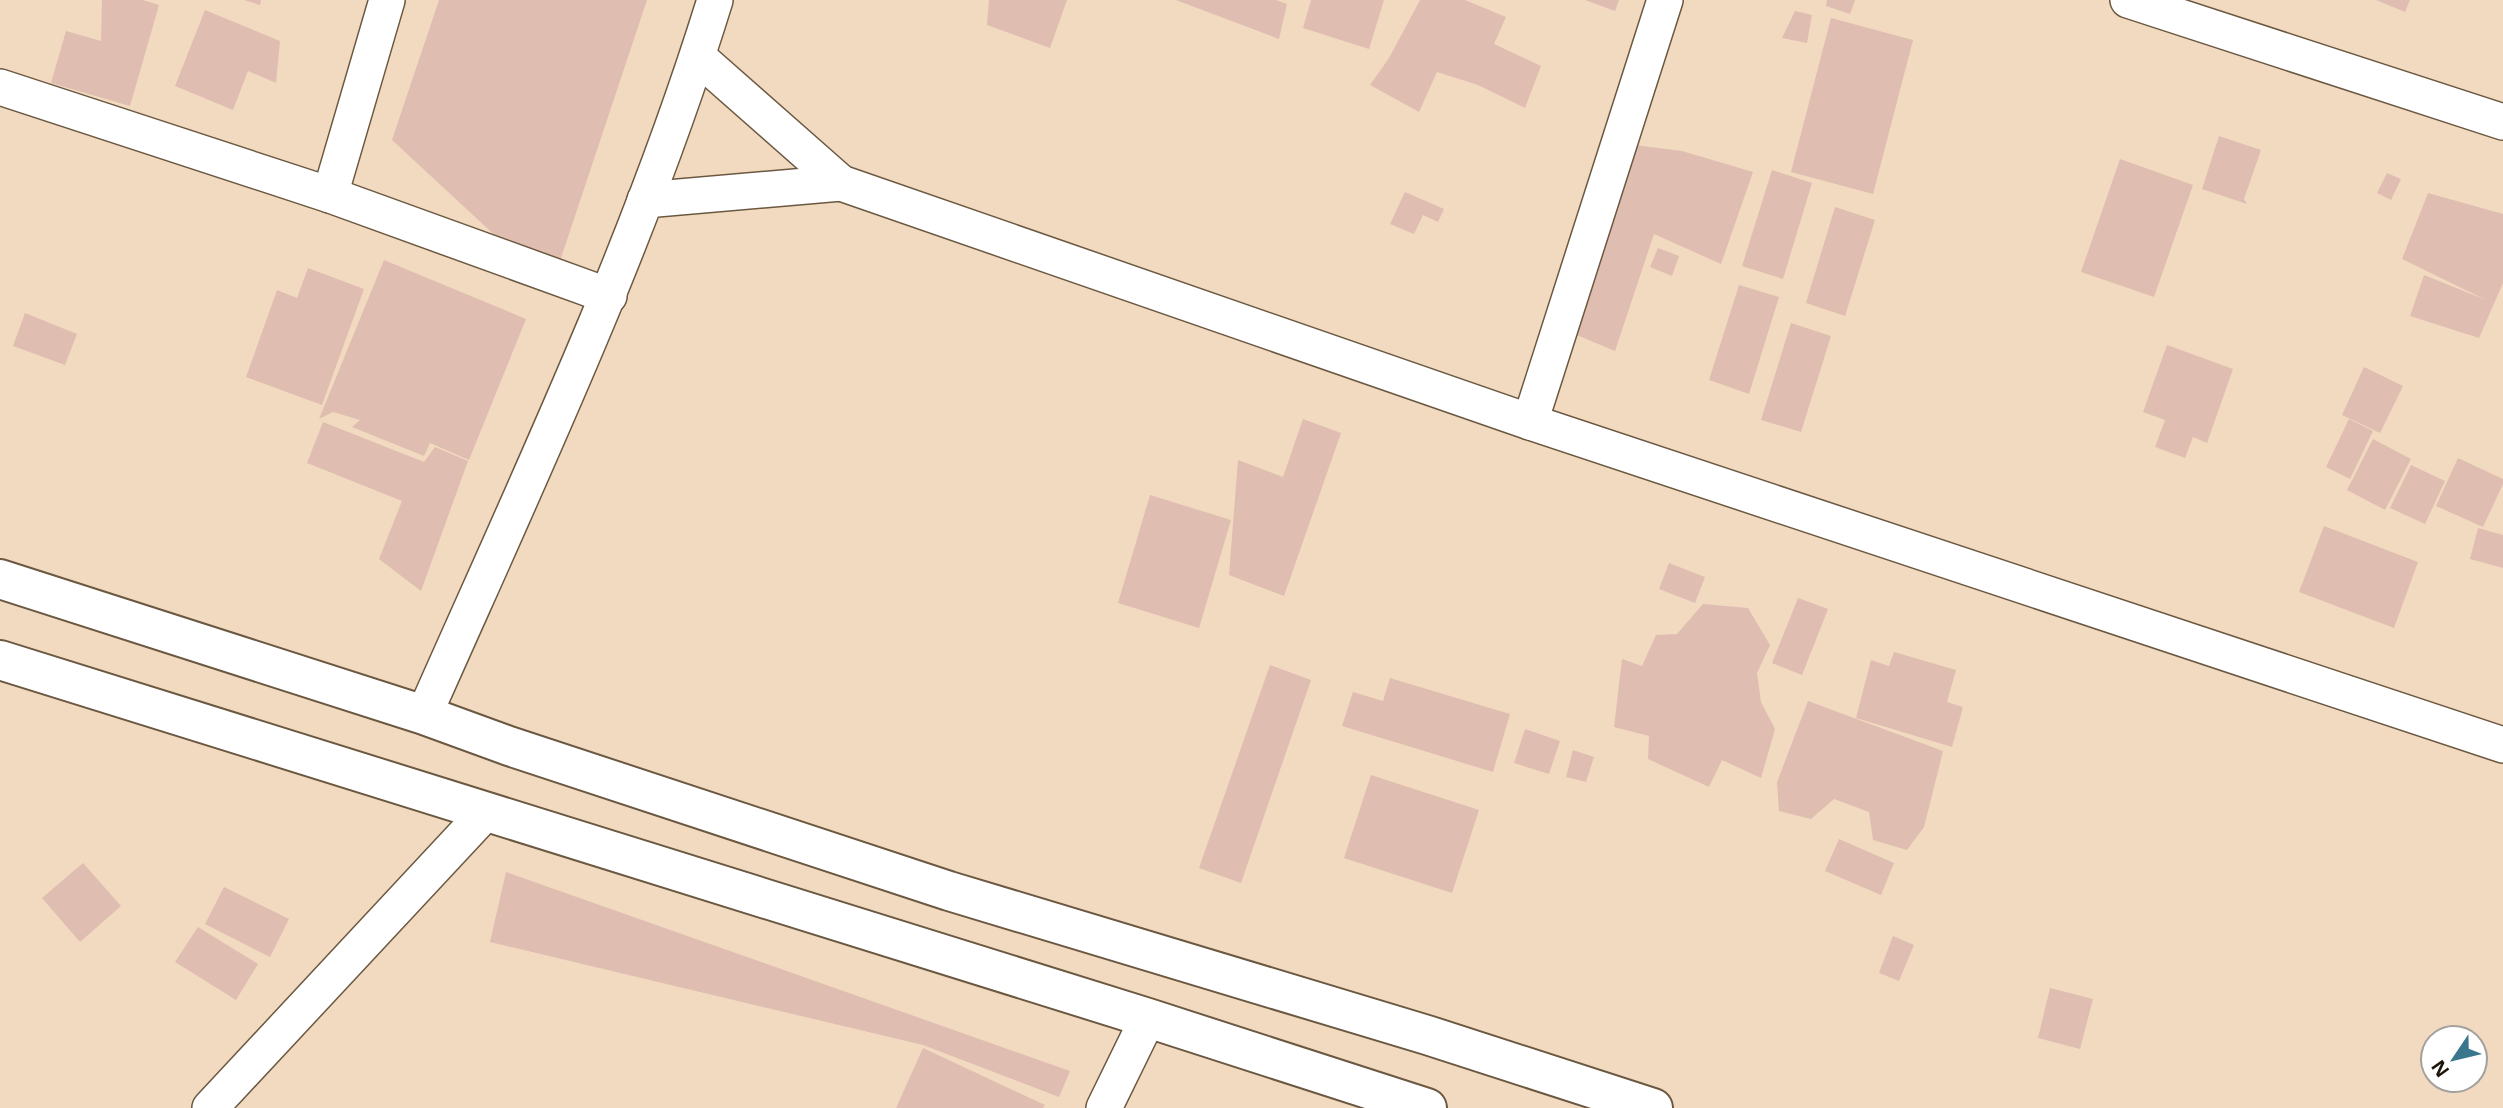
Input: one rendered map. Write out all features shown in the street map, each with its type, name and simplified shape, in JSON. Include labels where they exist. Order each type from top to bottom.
[{"type":"main road","points":[[0,579],[424,715],[509,746],[949,891],[1427,1035],[1653,1108]]},
{"type":"main road","points":[[0,660],[1148,1018],[1427,1108]]},
{"type":"street","points":[[330,195],[387,0]]},
{"type":"street","points":[[424,715],[609,296],[698,57],[715,0]]},
{"type":"street","points":[[1530,422],[1665,0]]},
{"type":"street","points":[[2128,0],[2503,122]]},
{"type":"street","points":[[698,57],[841,183],[1530,422],[2503,745]]},
{"type":"street","points":[[0,87],[330,195],[609,296]]},
{"type":"street","points":[[645,200],[841,183]]},
{"type":"street","points":[[210,1108],[486,812]]},
{"type":"street","points":[[1104,1108],[1148,1018]]},
{"type":"building","points":[[102,0],[143,0],[159,5],[130,106],[51,83],[66,31],[101,41]]},
{"type":"building","points":[[244,0],[261,0],[260,5]]},
{"type":"building","points":[[439,0],[647,0],[560,261],[501,241],[392,140]]},
{"type":"building","points":[[989,0],[1067,0],[1050,48],[987,25]]},
{"type":"building","points":[[1176,0],[1276,0],[1287,4],[1279,39]]},
{"type":"building","points":[[1311,0],[1384,0],[1369,49],[1303,28]]},
{"type":"building","points":[[1420,0],[1465,0],[1506,17],[1494,44],[1541,66],[1525,108],[1478,85],[1437,72],[1419,112],[1370,85],[1389,58]]},
{"type":"building","points":[[1585,0],[1619,0],[1615,11]]},
{"type":"building","points":[[1827,0],[1855,0],[1850,14],[1826,6]]},
{"type":"building","points":[[2376,0],[2410,0],[2405,12]]},
{"type":"building","points":[[205,10],[280,41],[276,83],[248,71],[233,110],[175,86]]},
{"type":"building","points":[[1795,11],[1812,15],[1807,43],[1782,38]]},
{"type":"building","points":[[1831,18],[1913,40],[1873,194],[1791,172]]},
{"type":"building","points":[[2219,136],[2261,150],[2244,199],[2247,204],[2202,189]]},
{"type":"building","points":[[1619,143],[1682,151],[1753,172],[1721,264],[1654,234],[1615,351],[1560,328]]},
{"type":"building","points":[[2120,159],[2193,185],[2154,297],[2081,272]]},
{"type":"building","points":[[1772,170],[1812,183],[1783,279],[1742,266]]},
{"type":"building","points":[[2387,173],[2401,179],[2391,200],[2377,193]]},
{"type":"building","points":[[1405,192],[1444,209],[1438,222],[1423,215],[1414,234],[1390,224]]},
{"type":"building","points":[[2428,193],[2503,214],[2503,283],[2479,338],[2410,316],[2424,275],[2486,300],[2402,259]]},
{"type":"building","points":[[1835,207],[1875,220],[1845,316],[1806,303]]},
{"type":"building","points":[[1658,248],[1679,256],[1672,276],[1650,267]]},
{"type":"building","points":[[384,260],[526,319],[469,460],[430,443],[424,456],[352,427],[360,420],[333,412],[319,419]]},
{"type":"building","points":[[308,268],[364,289],[322,405],[246,377],[277,290],[297,298]]},
{"type":"building","points":[[1739,285],[1779,297],[1749,394],[1709,380]]},
{"type":"building","points":[[25,313],[77,334],[65,365],[13,346]]},
{"type":"building","points":[[1791,323],[1831,336],[1801,432],[1761,420]]},
{"type":"building","points":[[2167,345],[2233,369],[2207,443],[2193,437],[2185,458],[2155,447],[2165,420],[2143,412]]},
{"type":"building","points":[[2364,367],[2403,386],[2380,433],[2342,415]]},
{"type":"building","points":[[1303,419],[1341,433],[1284,596],[1229,575],[1238,460],[1283,477]]},
{"type":"building","points":[[2349,419],[2373,431],[2350,479],[2326,467]]},
{"type":"building","points":[[323,422],[424,462],[435,447],[468,461],[421,591],[379,559],[402,501],[307,463]]},
{"type":"building","points":[[2373,439],[2411,459],[2385,510],[2347,490]]},
{"type":"building","points":[[2458,458],[2503,479],[2483,527],[2436,506]]},
{"type":"building","points":[[2411,465],[2445,481],[2425,524],[2390,508]]},
{"type":"building","points":[[1150,495],[1231,520],[1199,628],[1118,603]]},
{"type":"building","points":[[2324,526],[2418,562],[2394,628],[2299,592]]},
{"type":"building","points":[[2478,528],[2503,535],[2503,568],[2470,559]]},
{"type":"building","points":[[1669,563],[1705,577],[1695,603],[1659,589]]},
{"type":"building","points":[[1798,598],[1828,609],[1802,675],[1772,663]]},
{"type":"building","points":[[1703,604],[1748,608],[1770,645],[1757,673],[1761,702],[1775,729],[1761,778],[1722,760],[1709,787],[1648,759],[1649,736],[1614,727],[1622,659],[1642,666],[1656,635],[1677,634]]},
{"type":"building","points":[[1894,652],[1956,670],[1947,702],[1963,707],[1952,747],[1856,718],[1871,660],[1889,666]]},
{"type":"building","points":[[1270,665],[1311,680],[1241,883],[1199,868]]},
{"type":"building","points":[[1390,678],[1510,714],[1493,772],[1342,726],[1353,692],[1383,701]]},
{"type":"building","points":[[1808,701],[1943,751],[1924,827],[1907,850],[1873,840],[1869,812],[1834,799],[1811,819],[1779,811],[1777,782]]},
{"type":"building","points":[[1525,729],[1560,741],[1549,774],[1514,763]]},
{"type":"building","points":[[1573,750],[1594,757],[1586,782],[1566,777]]},
{"type":"building","points":[[1371,775],[1479,810],[1452,893],[1344,858]]},
{"type":"building","points":[[1839,839],[1894,863],[1881,895],[1825,871]]},
{"type":"building","points":[[83,863],[121,906],[80,942],[42,898]]},
{"type":"building","points":[[506,872],[1070,1071],[1059,1097],[923,1045],[490,942]]},
{"type":"building","points":[[224,887],[289,919],[270,957],[205,924]]},
{"type":"building","points":[[198,927],[258,964],[236,1000],[175,962]]},
{"type":"building","points":[[1893,936],[1914,945],[1899,981],[1879,973]]},
{"type":"building","points":[[2050,988],[2093,999],[2080,1049],[2038,1038]]},
{"type":"building","points":[[923,1048],[1045,1105],[1043,1108],[896,1108]]}]
